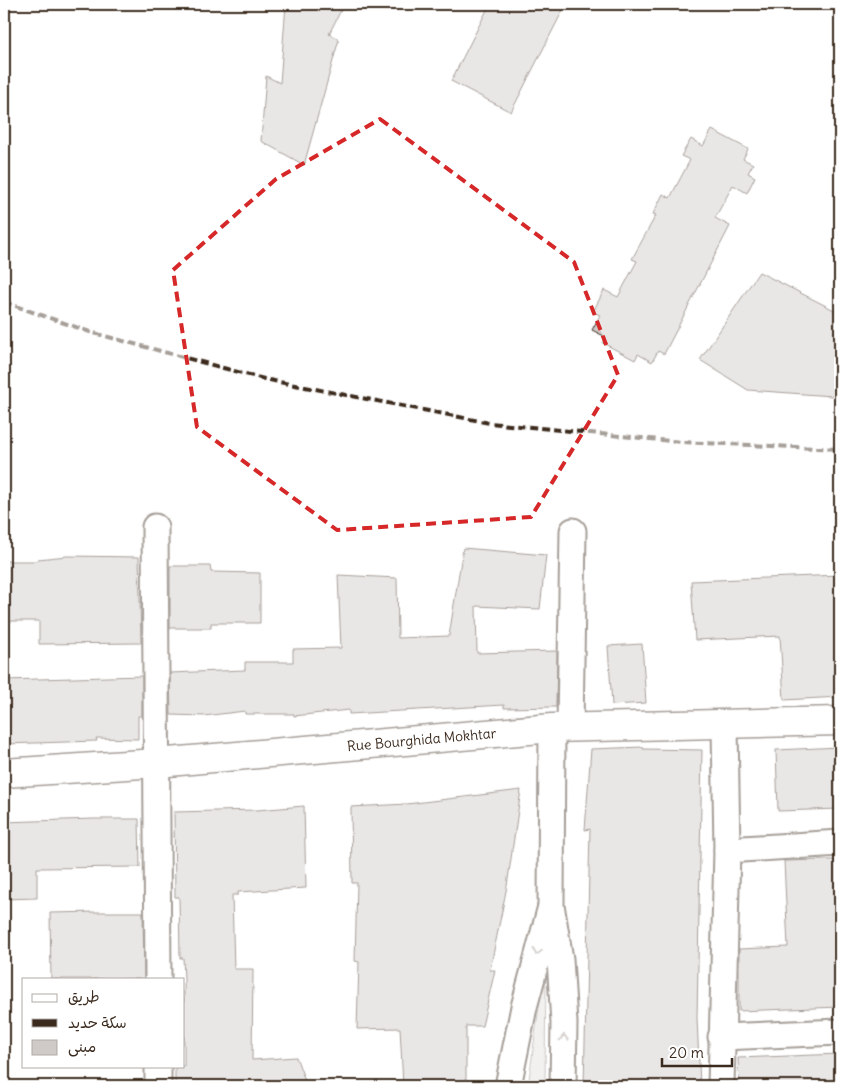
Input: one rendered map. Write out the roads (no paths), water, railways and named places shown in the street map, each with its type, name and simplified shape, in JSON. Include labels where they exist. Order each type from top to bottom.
[{"type":"main road","name":"Rue Bourghida Mokhtar","points":[[4,773],[157,763],[561,728],[724,726],[840,721]]},
{"type":"street","points":[[155,527],[158,978]]},
{"type":"street","points":[[508,1086],[524,1007],[551,905],[573,530]]},
{"type":"street","points":[[721,1086],[727,850],[724,726]]},
{"type":"street","points":[[727,850],[840,843]]},
{"type":"street","points":[[551,905],[560,959],[564,1023],[563,1086]]},
{"type":"street","points":[[721,1037],[840,1032]]},
{"type":"street","points":[[158,1068],[158,1086]]},
{"type":"railway","points":[[4,302],[90,332],[264,379],[490,423],[681,442],[840,449]]}]
